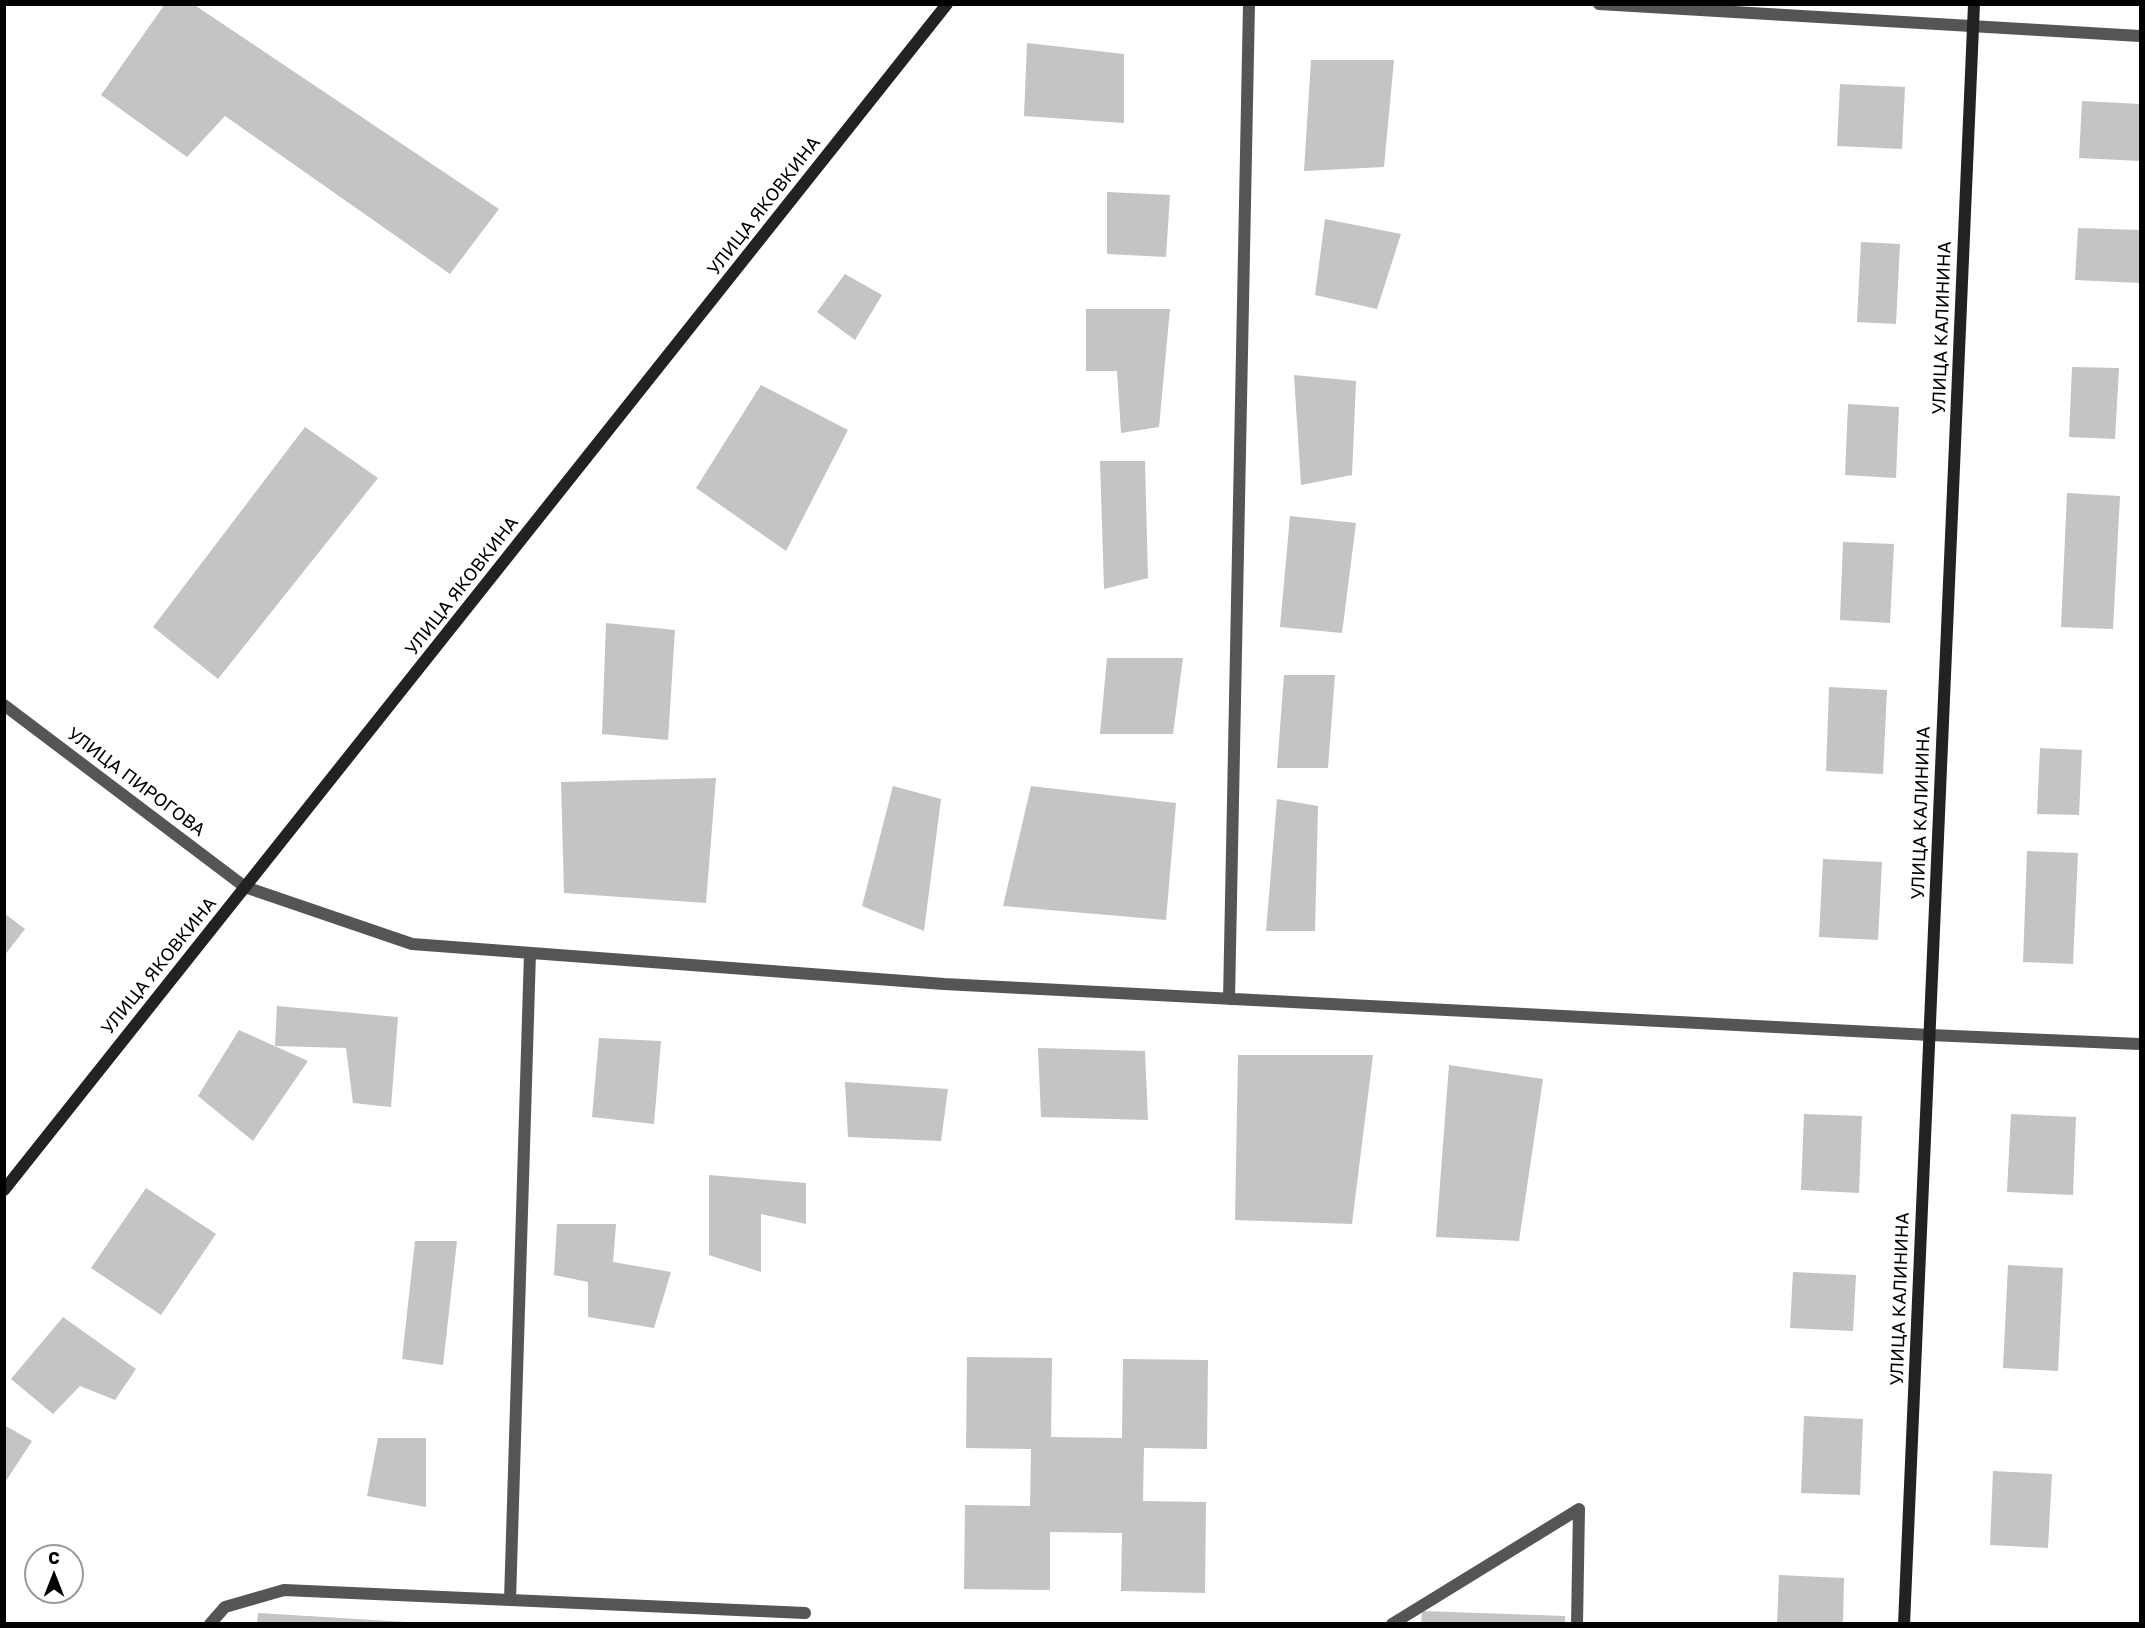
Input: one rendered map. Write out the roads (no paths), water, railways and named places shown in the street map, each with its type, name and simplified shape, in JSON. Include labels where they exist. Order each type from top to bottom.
[{"type":"street","name":"УЛИЦА ЯКОВКИНА","points":[[4,1190],[947,4]]},
{"type":"street","points":[[1229,999],[1250,4]]},
{"type":"street","points":[[1599,4],[2140,36]]},
{"type":"street","name":"УЛИЦА КАЛИНИНА","points":[[1904,1623],[1974,4]]},
{"type":"street","name":"УЛИЦА ПИРОГОВА","points":[[4,705],[246,887],[412,944],[944,984],[2140,1044]]},
{"type":"street","points":[[510,1600],[530,953]]},
{"type":"street","points":[[1392,1623],[1579,1509],[1577,1623]]},
{"type":"street","points":[[210,1623],[225,1607],[284,1590],[804,1613]]}]
